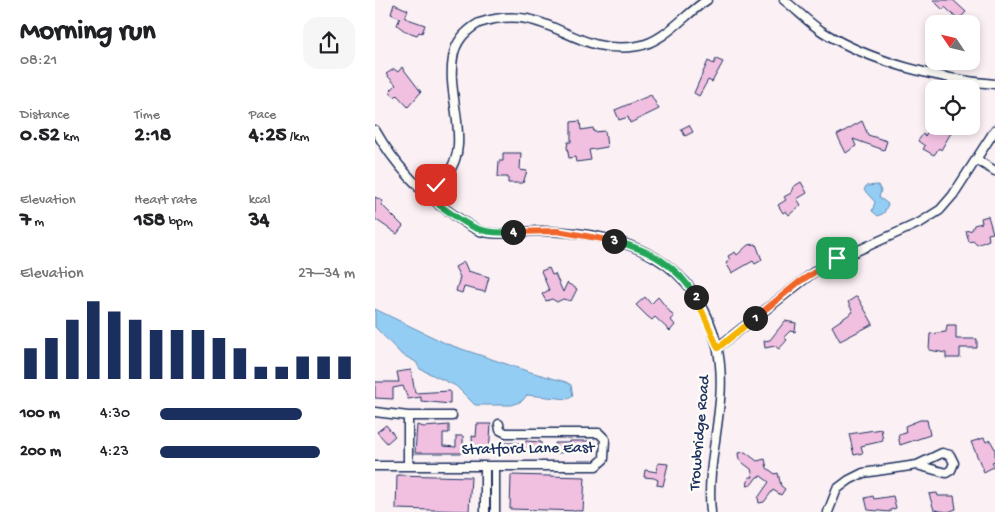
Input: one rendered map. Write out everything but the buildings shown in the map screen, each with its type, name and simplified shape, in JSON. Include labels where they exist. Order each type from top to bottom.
[{"type":"street","points":[[545,14],[601,45],[635,47],[647,44],[660,36],[707,0]]},
{"type":"street","points":[[784,0],[825,33],[875,56],[945,76],[995,84]]},
{"type":"street","points":[[439,205],[440,190],[455,162],[458,144],[451,76],[455,49],[463,36],[475,25],[510,9]]},
{"type":"street","name":"Trowbridge Road","points":[[375,130],[397,163],[419,188],[469,226],[484,232],[536,230],[579,234],[621,243],[652,254],[670,266],[687,283],[705,316],[718,348],[720,403],[709,477],[711,512]]},
{"type":"street","points":[[718,348],[819,268],[933,214],[953,195],[995,130]]},
{"type":"street","points":[[977,160],[995,171]]},
{"type":"street","points":[[419,188],[434,186],[446,176]]},
{"type":"street","points":[[375,412],[408,416],[452,416]]},
{"type":"street","points":[[408,416],[408,466]]},
{"type":"street","name":"Stratford Lane East","points":[[375,466],[596,466],[603,462],[605,457],[605,439],[599,433],[506,433],[500,430],[499,424]]},
{"type":"street","points":[[830,510],[837,489],[859,474],[880,469],[917,465]]},
{"type":"street","points":[[485,466],[485,512]]},
{"type":"street","points":[[495,466],[495,512]]},
{"type":"water","points":[[878,185],[881,191],[879,197],[888,204],[884,213],[878,216],[872,211],[875,202],[864,190],[866,186]]},
{"type":"water","points":[[375,309],[447,344],[566,382],[571,385],[573,396],[568,399],[527,395],[522,401],[512,405],[475,405],[456,386],[420,369],[416,362],[401,354],[375,327]]},
{"type":"route","points":[[436,185],[446,176],[439,193],[439,205],[469,226],[484,232],[536,230],[579,234],[621,243],[656,256],[673,268],[691,288],[718,348],[784,293],[819,268],[837,258]]}]
